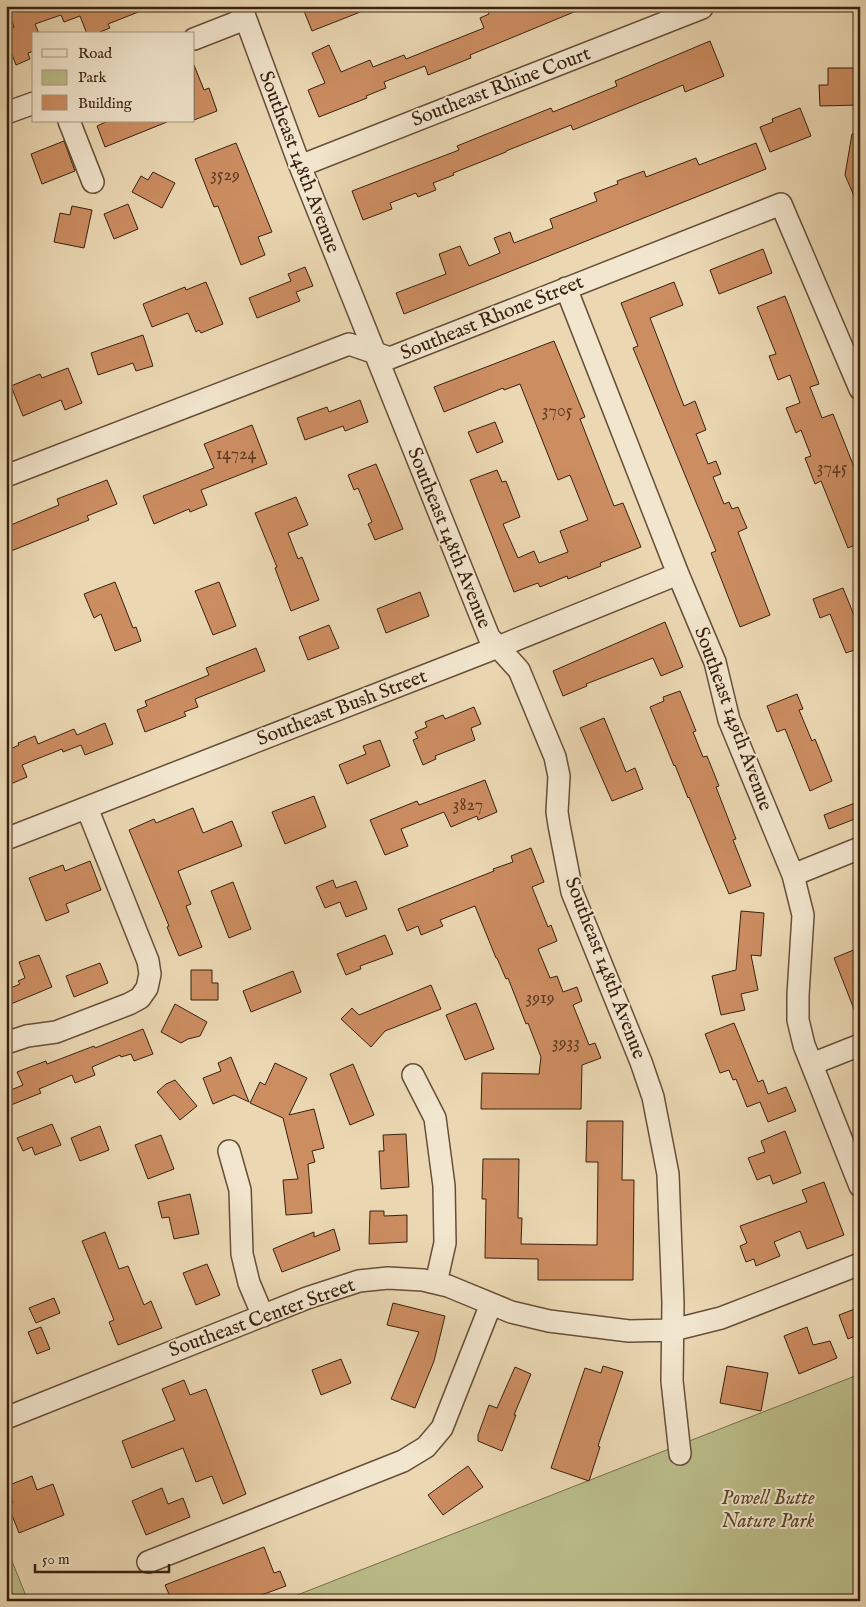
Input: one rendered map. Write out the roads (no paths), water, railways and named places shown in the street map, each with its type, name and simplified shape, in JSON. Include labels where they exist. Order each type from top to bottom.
[{"type":"street","name":"Southeast Rhine Court","points":[[300,166],[702,8]]},
{"type":"street","name":"Southeast 148th Avenue","points":[[243,13],[300,166],[489,638],[519,670],[554,757],[559,776],[558,825],[572,892],[641,1062],[653,1097],[663,1139],[668,1174],[673,1330],[672,1382],[680,1454]]},
{"type":"street","points":[[195,38],[243,13]]},
{"type":"street","points":[[6,113],[32,104]]},
{"type":"street","points":[[69,122],[93,182]]},
{"type":"street","name":"Southeast Rhone Street","points":[[6,476],[350,344],[390,358],[781,204],[860,389]]},
{"type":"street","name":"Southeast 149th Avenue","points":[[566,288],[678,574],[715,662],[729,720],[793,875],[803,914],[798,1020],[804,1045],[860,1186]]},
{"type":"street","name":"Southeast Bush Street","points":[[6,839],[498,647],[678,574]]},
{"type":"street","points":[[6,1043],[27,1036],[56,1032],[71,1027],[129,1004],[140,998],[147,988],[150,974],[148,961],[87,808]]},
{"type":"street","points":[[793,875],[860,848]]},
{"type":"street","points":[[812,1064],[860,1045]]},
{"type":"street","points":[[413,1075],[436,1118],[444,1186],[445,1243],[436,1283]]},
{"type":"street","points":[[229,1151],[240,1190],[242,1254],[249,1283],[263,1316]]},
{"type":"street","name":"Southeast Center Street","points":[[6,1418],[307,1298],[359,1281],[408,1278],[436,1283],[463,1291],[491,1304],[528,1316],[564,1323],[628,1330],[673,1330],[721,1318],[860,1264]]},
{"type":"street","points":[[148,1562],[403,1461],[426,1447],[442,1428],[491,1304]]},
{"type":"park label","name":"Powell Butte Nature Park","points":[[768,1510]]}]
